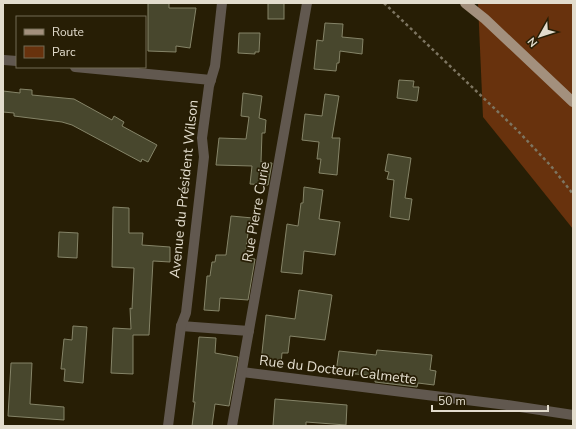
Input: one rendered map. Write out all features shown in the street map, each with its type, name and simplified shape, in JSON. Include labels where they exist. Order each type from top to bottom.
[{"type":"main road","points":[[465,3],[485,19],[573,102]]},
{"type":"street","name":"Avenue du Président Wilson","points":[[168,426],[181,326],[186,312],[204,157],[202,138],[209,86],[215,66],[222,3]]},
{"type":"street","name":"Rue Pierre Curie","points":[[232,426],[307,3]]},
{"type":"street","points":[[4,60],[16,61]]},
{"type":"street","points":[[85,68],[211,80]]},
{"type":"street","points":[[181,326],[249,331]]},
{"type":"street","name":"Rue du Docteur Calmette","points":[[242,372],[507,405],[573,415]]},
{"type":"path","points":[[384,3],[517,130],[551,166],[573,194]]},
{"type":"green space","points":[[478,3],[573,3],[573,229],[483,117]]},
{"type":"building","points":[[148,3],[169,3],[169,8],[196,8],[190,48],[176,46],[176,52],[148,51]]},
{"type":"building","points":[[268,3],[284,3],[284,19],[268,19]]},
{"type":"building","points":[[325,23],[343,24],[342,37],[363,39],[362,54],[340,51],[339,63],[337,63],[336,71],[314,69],[317,40],[323,41]]},
{"type":"building","points":[[239,33],[260,33],[259,52],[255,52],[255,54],[238,53]]},
{"type":"building","points":[[399,80],[414,81],[413,87],[419,87],[417,101],[397,98]]},
{"type":"building","points":[[20,89],[32,90],[32,95],[74,99],[112,120],[114,116],[124,122],[122,126],[157,145],[148,162],[142,159],[141,162],[72,125],[62,122],[14,116],[14,113],[3,112],[3,91],[20,93]]},
{"type":"building","points":[[243,93],[262,96],[259,118],[266,120],[265,133],[262,133],[261,162],[272,163],[268,185],[250,184],[252,166],[216,165],[219,138],[246,139],[249,117],[241,116]]},
{"type":"building","points":[[325,94],[339,96],[332,138],[340,138],[337,175],[319,173],[321,159],[317,159],[319,142],[302,140],[305,114],[322,116]]},
{"type":"building","points":[[388,154],[411,158],[405,198],[412,199],[409,220],[390,217],[394,180],[387,179],[389,172],[385,171]]},
{"type":"building","points":[[304,187],[323,190],[319,219],[340,222],[335,255],[304,251],[302,274],[281,272],[287,224],[298,226],[301,203],[303,203]]},
{"type":"building","points":[[113,207],[129,208],[129,233],[143,233],[142,245],[170,247],[170,262],[153,261],[149,335],[133,335],[133,374],[111,373],[113,328],[131,329],[130,308],[132,309],[134,268],[112,267]]},
{"type":"building","points":[[231,216],[253,218],[251,233],[248,233],[245,258],[255,259],[248,300],[220,298],[219,311],[204,310],[207,276],[210,276],[212,262],[215,262],[216,255],[226,255]]},
{"type":"building","points":[[59,232],[78,233],[77,258],[58,257]]},
{"type":"building","points":[[299,290],[332,295],[325,340],[290,336],[288,353],[282,353],[281,364],[261,362],[266,315],[295,319]]},
{"type":"building","points":[[73,326],[87,327],[83,383],[64,381],[65,369],[61,369],[64,339],[72,340]]},
{"type":"building","points":[[199,337],[216,338],[215,353],[238,357],[229,406],[215,404],[212,426],[192,426]]},
{"type":"building","points":[[377,350],[432,355],[430,370],[436,371],[434,385],[418,383],[417,387],[375,382],[375,376],[336,372],[339,351],[376,355]]},
{"type":"building","points":[[11,363],[32,363],[30,404],[64,407],[64,420],[8,416]]},
{"type":"building","points":[[275,399],[347,405],[346,425],[306,422],[306,426],[273,426]]}]
